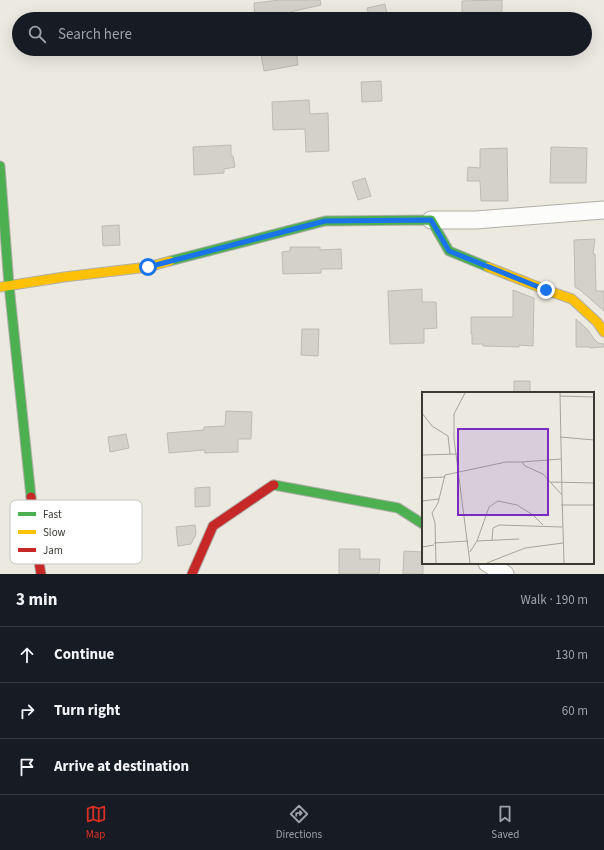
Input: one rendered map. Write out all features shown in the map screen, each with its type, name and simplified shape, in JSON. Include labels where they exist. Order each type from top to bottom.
[{"type":"street","points":[[0,166],[5,286],[31,500]]},
{"type":"street","points":[[5,286],[148,267],[325,221],[476,220],[604,210]]},
{"type":"street","points":[[431,220],[449,251],[572,299],[597,322],[604,332]]},
{"type":"street","points":[[192,574],[213,526],[273,485],[398,508],[422,523]]},
{"type":"street","points":[[39,564],[41,574]]},
{"type":"street","points":[[489,564],[505,574]]},
{"type":"building","points":[[280,0],[320,0],[321,5],[290,12],[255,12],[254,3]]},
{"type":"building","points":[[502,0],[502,12],[462,12],[462,1]]},
{"type":"building","points":[[385,4],[387,12],[368,12],[367,8]]},
{"type":"building","points":[[261,56],[297,56],[298,65],[264,71]]},
{"type":"building","points":[[381,81],[382,101],[362,102],[361,82]]},
{"type":"building","points":[[309,100],[310,114],[328,113],[329,151],[306,152],[305,129],[273,130],[272,102]]},
{"type":"building","points":[[231,145],[231,156],[233,156],[235,167],[224,169],[224,173],[194,175],[193,147]]},
{"type":"building","points":[[551,147],[587,148],[586,183],[550,183]]},
{"type":"building","points":[[507,148],[508,201],[481,201],[480,181],[467,181],[468,167],[480,168],[480,149]]},
{"type":"building","points":[[365,178],[371,196],[358,200],[352,182]]},
{"type":"building","points":[[119,225],[120,245],[103,246],[102,226]]},
{"type":"building","points":[[595,239],[593,254],[595,254],[596,291],[604,291],[604,311],[575,287],[574,240]]},
{"type":"building","points":[[290,247],[320,247],[320,250],[341,249],[342,269],[321,269],[321,273],[283,274],[282,252],[290,251]]},
{"type":"building","points":[[422,289],[422,302],[436,302],[437,328],[424,329],[424,343],[390,344],[388,291]]},
{"type":"building","points":[[513,290],[534,298],[533,346],[483,346],[483,344],[472,344],[471,317],[513,317]]},
{"type":"building","points":[[576,319],[588,330],[598,343],[604,344],[604,347],[576,347]]},
{"type":"building","points":[[302,329],[319,329],[318,356],[301,355]]},
{"type":"building","points":[[514,381],[530,381],[530,392],[514,392]]},
{"type":"building","points":[[226,411],[252,412],[251,439],[238,439],[238,452],[205,453],[204,450],[169,453],[167,433],[204,430],[204,427],[225,426]]},
{"type":"building","points":[[126,434],[129,448],[110,452],[108,437]]},
{"type":"building","points":[[210,487],[210,506],[195,507],[195,488]]},
{"type":"building","points":[[195,525],[196,534],[191,544],[178,546],[176,527]]},
{"type":"building","points":[[339,549],[360,549],[360,559],[380,559],[379,574],[339,574]]},
{"type":"building","points":[[404,551],[422,552],[423,574],[403,574]]},
{"type":"traffic: fast","points":[[0,166],[9,285],[31,497]]},
{"type":"traffic: fast","points":[[170,261],[325,221],[431,220],[449,251],[488,267]]},
{"type":"traffic: fast","points":[[274,485],[398,508],[422,523]]},
{"type":"traffic: slow","points":[[0,287],[64,277],[148,267],[170,261]]},
{"type":"traffic: slow","points":[[488,267],[572,299],[597,322],[604,332]]},
{"type":"traffic: jam","points":[[192,574],[213,526],[274,485]]},
{"type":"traffic: jam","points":[[39,564],[41,574]]},
{"type":"route","points":[[148,267],[325,221],[431,220],[449,251],[546,290]]}]
